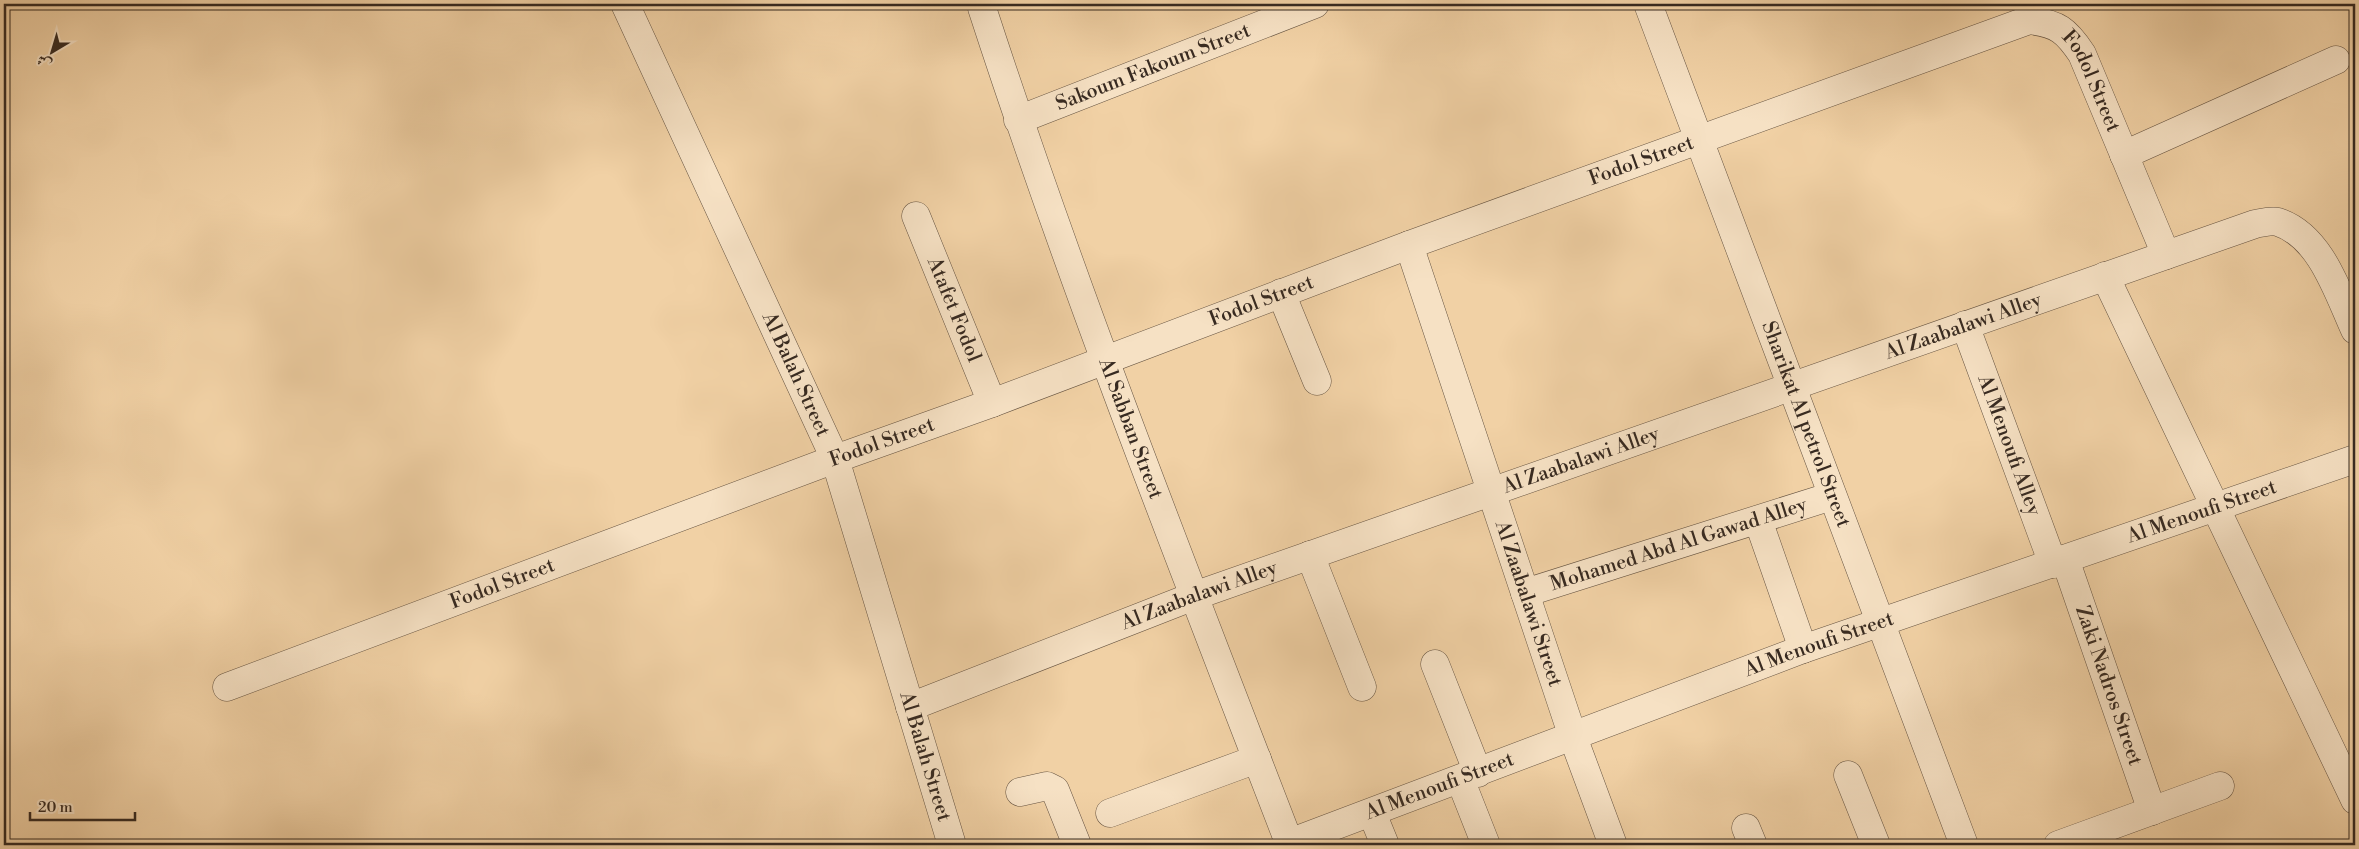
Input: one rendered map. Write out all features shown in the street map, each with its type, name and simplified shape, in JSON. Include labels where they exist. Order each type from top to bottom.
[{"type":"street","name":"Al Balah Street","points":[[625,4],[835,459],[952,845]]},
{"type":"street","name":"Sakoum Fakoum Street","points":[[1018,120],[1315,4]]},
{"type":"street","name":"Sharikat Al petrol Street","points":[[1648,4],[1964,845]]},
{"type":"street","name":"Al Sabban Street","points":[[982,8],[1018,120],[1104,361],[1289,844]]},
{"type":"street","name":"Fodol Street","points":[[227,687],[835,459],[992,404],[1281,293],[1698,138],[2029,20],[2051,23],[2070,35],[2082,54],[2166,254]]},
{"type":"street","points":[[2124,155],[2336,60]]},
{"type":"street","name":"Atafet Fodol","points":[[916,216],[992,404]]},
{"type":"street","name":"Al Zaabalawi Alley","points":[[910,706],[1194,596],[2254,224],[2276,222],[2290,228],[2306,240],[2317,252],[2327,270],[2355,330]]},
{"type":"street","name":"Al Zaabalawi Street","points":[[1409,245],[1573,737],[1613,845]]},
{"type":"street","points":[[2105,276],[2355,800]]},
{"type":"street","points":[[1281,293],[1317,381]]},
{"type":"street","name":"Al Menoufi Alley","points":[[1965,325],[2060,562]]},
{"type":"street","name":"Al Menoufi Street","points":[[1289,844],[1803,649],[2355,460]]},
{"type":"street","name":"Mohamed Abd Al Gawad Alley","points":[[1525,593],[1832,496]]},
{"type":"street","points":[[1758,520],[1803,649]]},
{"type":"street","points":[[1310,555],[1362,687]]},
{"type":"street","name":"Zaki Nadros Street","points":[[2060,562],[2152,811]]},
{"type":"street","points":[[1435,664],[1469,776],[1486,845]]},
{"type":"street","points":[[1110,813],[1256,759]]},
{"type":"street","points":[[1848,775],[1876,845]]},
{"type":"street","points":[[1020,792],[1048,786],[1055,790],[1077,845]]},
{"type":"street","points":[[2058,845],[2220,786]]},
{"type":"street","points":[[1372,813],[1385,845]]}]
